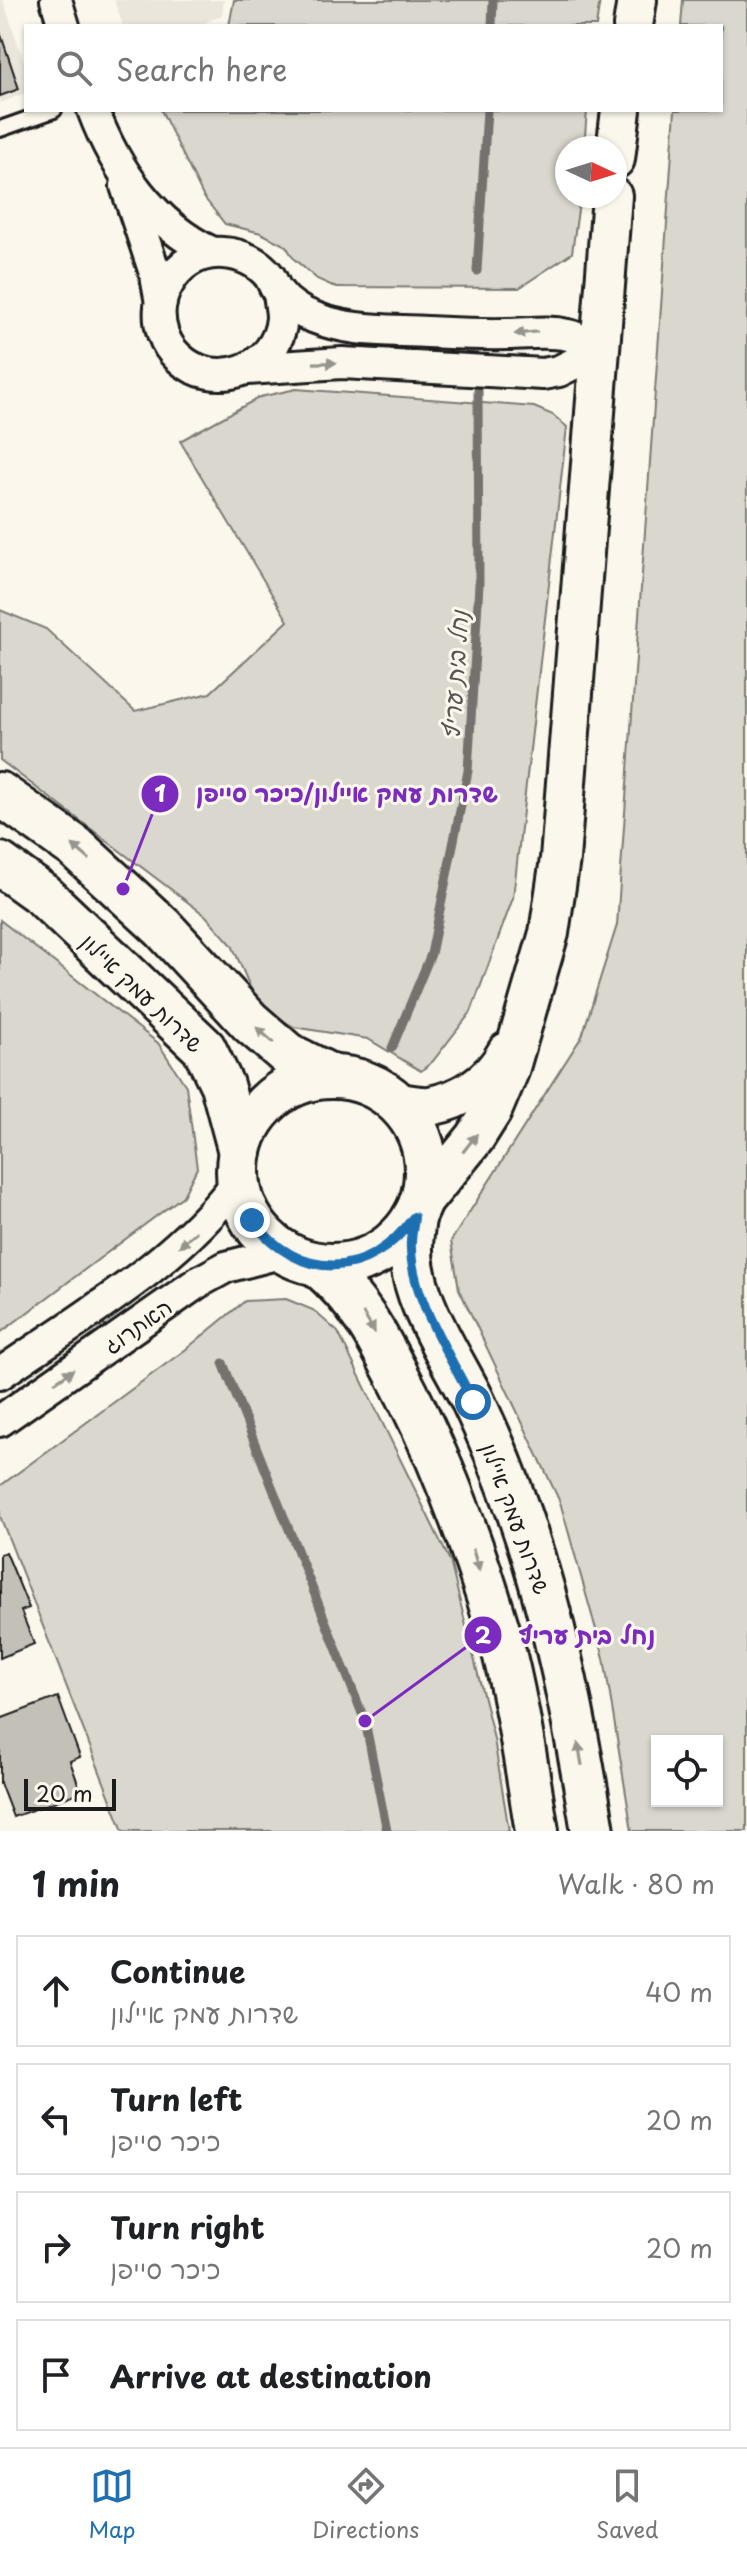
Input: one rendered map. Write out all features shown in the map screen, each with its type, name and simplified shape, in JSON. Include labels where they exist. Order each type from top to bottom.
[{"type":"main road","points":[[0,794],[75,847],[163,928],[250,1022],[287,1054],[331,1076]]},
{"type":"main road","name":"שדרות עמק איילון","points":[[0,864],[43,895],[204,1048],[222,1085],[239,1166]]},
{"type":"main road","points":[[301,1258],[341,1265],[363,1260],[384,1250],[401,1236],[418,1210],[426,1182],[426,1160],[421,1139],[412,1120],[398,1103],[378,1088],[356,1078],[331,1076],[300,1081],[272,1098],[251,1122],[239,1166],[242,1199],[252,1220],[266,1238],[343,1286],[375,1333],[423,1426],[466,1530],[499,1635],[516,1708],[537,1831]]},
{"type":"main road","name":"שדרות עמק איילון","points":[[418,1210],[411,1249],[415,1278],[427,1310],[496,1454],[518,1511],[552,1620],[570,1696],[593,1831]]},
{"type":"street","points":[[56,0],[63,24]]},
{"type":"street","points":[[633,24],[637,0]]},
{"type":"street","points":[[94,112],[120,165],[142,198],[190,242],[213,253]]},
{"type":"street","points":[[618,136],[621,112]]},
{"type":"street","points":[[120,165],[156,276],[161,303],[160,321],[165,339],[175,354],[189,366],[205,373],[223,375],[247,369],[342,363],[543,374],[559,371],[601,350]]},
{"type":"street","points":[[418,1210],[475,1138],[492,1111],[509,1071],[538,977],[556,895],[611,208]]},
{"type":"street","points":[[161,303],[173,275],[193,258],[213,253],[234,254],[253,261],[269,275],[279,294],[282,315],[277,339],[264,357],[247,369]]},
{"type":"street","points":[[279,294],[296,309],[315,318],[364,330],[488,334],[541,331],[570,335],[601,350]]},
{"type":"street","points":[[398,1103],[427,1106],[469,1093],[490,1076],[521,1024]]},
{"type":"street","name":"האתרוג","points":[[0,1374],[171,1253],[216,1211],[239,1166]]},
{"type":"street","name":"האתרוג","points":[[0,1421],[197,1283],[226,1267],[301,1258]]},
{"type":"lane","points":[[0,129],[48,112]]},
{"type":"shaded area","points":[[0,0],[3,0],[24,62],[24,94],[0,103]]},
{"type":"shaded area","points":[[114,0],[224,0],[222,15],[202,24],[122,24]]},
{"type":"shaded area","points":[[234,0],[600,0],[596,24],[229,24]]},
{"type":"shaded area","points":[[683,0],[747,0],[747,1831],[632,1831],[604,1658],[560,1502],[459,1289],[451,1241],[582,1036],[617,925],[675,112],[723,112],[723,24],[681,24]]},
{"type":"shaded area","points":[[162,112],[587,112],[585,136],[555,136],[555,208],[578,208],[572,253],[519,288],[335,287],[317,279],[294,259],[286,246],[261,233],[225,224],[203,196]]},
{"type":"shaded area","points":[[296,389],[534,407],[553,415],[567,427],[513,898],[471,1012],[433,1061],[421,1071],[368,1039],[294,1027],[272,1014],[253,994],[232,945],[206,916],[0,760],[0,610],[46,629],[135,711],[210,693],[288,621],[180,441],[260,397]]},
{"type":"shaded area","points":[[0,920],[158,1043],[186,1086],[197,1168],[183,1196],[0,1333]]},
{"type":"shaded area","points":[[286,1299],[313,1310],[338,1332],[450,1561],[494,1739],[509,1831],[123,1831],[0,1516],[0,1486],[185,1350],[245,1301]]},
{"type":"building","points":[[0,32],[19,89],[0,96]]},
{"type":"building","points":[[6,1552],[29,1608],[21,1611],[34,1644],[0,1658],[0,1554]]},
{"type":"building","points":[[58,1697],[80,1757],[70,1761],[81,1792],[13,1817],[0,1783],[0,1719]]},
{"type":"waterway","name":"נחל בית עריף","points":[[492,24],[493,0]]},
{"type":"waterway","name":"נחל בית עריף","points":[[477,271],[487,112]]},
{"type":"waterway","name":"נחל בית עריף","points":[[392,1048],[431,954],[468,771],[479,584],[478,390]]},
{"type":"waterway","name":"נחל בית עריף","points":[[223,1363],[365,1721],[387,1831]]},
{"type":"place","name":"שדרות עמק איילון/כיכר סייפן","points":[[123,889]]},
{"type":"place","name":"נחל בית עריף","points":[[365,1721]]},
{"type":"route","points":[[252,1220],[266,1238],[284,1252],[318,1265],[341,1265],[363,1260],[384,1250],[401,1236],[414,1217],[411,1249],[415,1278],[427,1310],[473,1402]]}]
